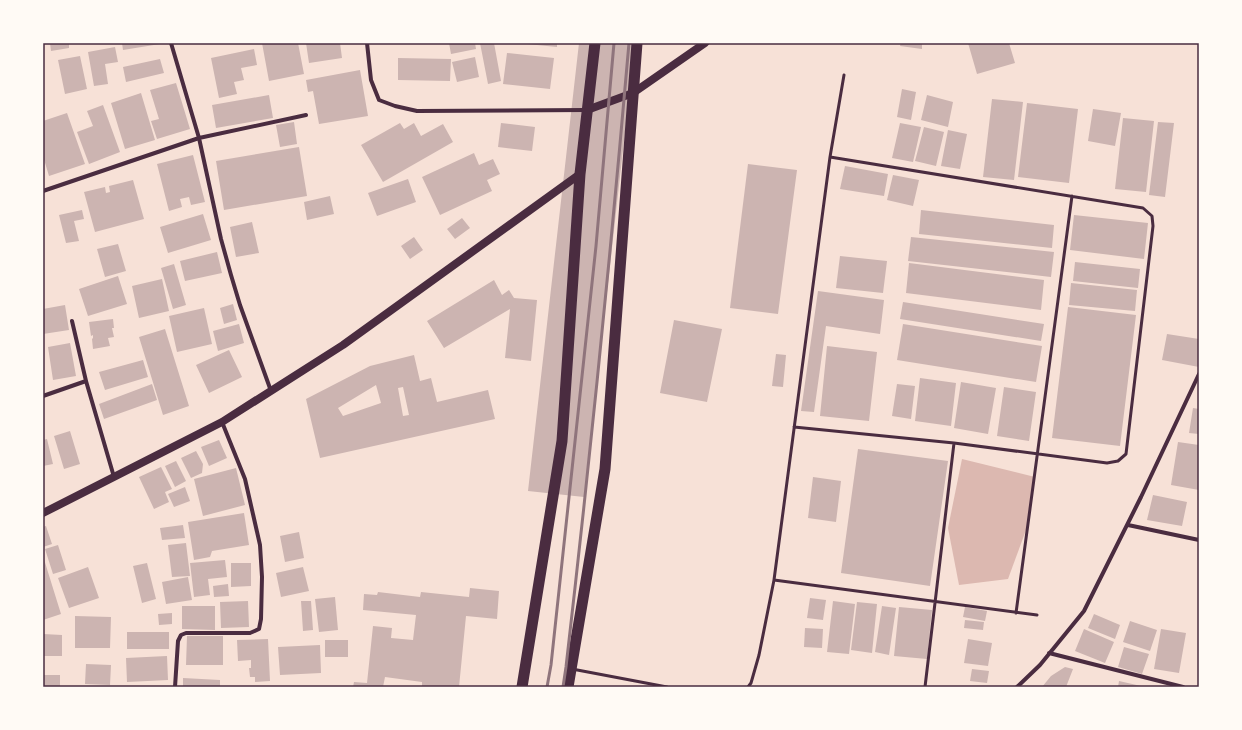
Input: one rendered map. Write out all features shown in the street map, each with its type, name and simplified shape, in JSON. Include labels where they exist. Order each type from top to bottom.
[{"type":"highway","points":[[522,687],[562,441],[580,174],[595,43]]},
{"type":"highway","points":[[568,687],[605,469],[637,43]]},
{"type":"main road","points":[[587,110],[633,93],[705,43]]},
{"type":"main road","points":[[43,513],[222,422],[342,345],[580,174]]},
{"type":"street","points":[[171,43],[199,138],[227,261],[240,305],[271,391]]},
{"type":"street","points":[[367,43],[371,80],[379,100],[395,106],[417,111],[587,110]]},
{"type":"street","points":[[43,191],[199,138],[306,115]]},
{"type":"street","points":[[72,321],[86,381],[114,478]]},
{"type":"street","points":[[1017,687],[1040,665],[1084,611],[1128,525],[1199,374]]},
{"type":"street","points":[[43,396],[86,381]]},
{"type":"street","points":[[175,687],[178,641],[182,636],[186,633],[250,633],[259,629],[261,619],[262,577],[260,545],[245,479],[222,422]]},
{"type":"street","points":[[1128,525],[1199,540]]},
{"type":"street","points":[[1049,653],[1183,687]]},
{"type":"lane","points":[[748,687],[751,683],[759,655],[774,580],[830,157],[844,75]]},
{"type":"lane","points":[[794,427],[954,443],[1107,463],[1118,461],[1126,454],[1153,226],[1152,216],[1143,208],[830,157]]},
{"type":"lane","points":[[1016,613],[1072,196]]},
{"type":"lane","points":[[925,687],[954,443]]},
{"type":"lane","points":[[774,580],[1037,615]]},
{"type":"lane","points":[[571,669],[667,687]]},
{"type":"shaded area","points":[[962,459],[1035,477],[1026,530],[1008,579],[959,585],[948,528]]},
{"type":"building","points":[[50,43],[69,43],[69,48],[51,51]]},
{"type":"building","points":[[122,43],[159,43],[160,44],[123,50]]},
{"type":"building","points":[[262,43],[298,43],[304,74],[269,81]]},
{"type":"building","points":[[306,43],[340,43],[342,58],[309,63]]},
{"type":"building","points":[[449,43],[475,43],[476,49],[451,54]]},
{"type":"building","points":[[480,43],[494,43],[501,81],[488,84]]},
{"type":"building","points":[[557,43],[557,47],[527,44]]},
{"type":"building","points":[[579,43],[635,43],[584,497],[528,491]]},
{"type":"building","points":[[901,43],[922,43],[922,49],[900,46]]},
{"type":"building","points":[[968,43],[1009,43],[1015,63],[977,74]]},
{"type":"building","points":[[115,47],[118,62],[105,64],[108,84],[94,86],[88,52]]},
{"type":"building","points":[[254,49],[257,65],[241,68],[244,80],[234,82],[237,94],[219,98],[211,58]]},
{"type":"building","points":[[507,53],[554,58],[550,89],[503,84]]},
{"type":"building","points":[[80,56],[87,89],[65,94],[58,60]]},
{"type":"building","points":[[475,57],[479,77],[457,82],[452,62]]},
{"type":"building","points":[[398,58],[451,59],[450,81],[398,80]]},
{"type":"building","points":[[160,59],[164,73],[126,82],[123,67]]},
{"type":"building","points":[[360,70],[368,116],[319,124],[313,91],[308,92],[306,80]]},
{"type":"building","points":[[176,83],[190,129],[157,139],[151,121],[159,119],[150,90]]},
{"type":"building","points":[[902,89],[916,92],[911,120],[897,117]]},
{"type":"building","points":[[141,93],[155,140],[125,149],[111,103]]},
{"type":"building","points":[[269,95],[273,118],[216,128],[212,105]]},
{"type":"building","points":[[927,95],[953,102],[948,127],[921,120]]},
{"type":"building","points":[[992,99],[1023,102],[1014,180],[983,177]]},
{"type":"building","points":[[1027,103],[1078,109],[1069,183],[1018,177]]},
{"type":"building","points":[[103,105],[120,152],[89,164],[77,132],[93,126],[87,111]]},
{"type":"building","points":[[1093,109],[1121,113],[1115,146],[1088,141]]},
{"type":"building","points":[[67,113],[85,164],[49,176],[43,156],[43,121]]},
{"type":"building","points":[[1123,118],[1154,121],[1146,192],[1115,189]]},
{"type":"building","points":[[294,122],[297,144],[280,147],[276,125]]},
{"type":"building","points":[[1158,122],[1174,123],[1165,197],[1149,195]]},
{"type":"building","points":[[400,123],[404,129],[414,123],[421,136],[443,124],[453,142],[383,182],[361,145]]},
{"type":"building","points":[[501,123],[535,127],[532,151],[498,147]]},
{"type":"building","points":[[900,123],[921,127],[913,162],[892,158]]},
{"type":"building","points":[[924,127],[944,132],[936,166],[915,161]]},
{"type":"building","points":[[948,130],[967,134],[960,169],[941,166]]},
{"type":"building","points":[[299,147],[307,196],[224,210],[216,161]]},
{"type":"building","points":[[474,153],[479,165],[493,159],[500,174],[487,180],[492,191],[440,215],[422,177]]},
{"type":"building","points":[[193,155],[205,202],[191,205],[189,197],[180,199],[182,207],[169,211],[157,164]]},
{"type":"building","points":[[748,164],[797,170],[778,314],[730,308]]},
{"type":"building","points":[[845,166],[888,174],[884,196],[840,189]]},
{"type":"building","points":[[893,175],[919,180],[913,206],[887,200]]},
{"type":"building","points":[[408,179],[416,202],[377,216],[368,193]]},
{"type":"building","points":[[133,180],[144,219],[95,232],[84,192],[105,187],[106,193],[110,192],[109,186]]},
{"type":"building","points":[[330,196],[334,214],[307,220],[304,202]]},
{"type":"building","points":[[82,210],[84,219],[74,221],[79,241],[66,243],[59,215]]},
{"type":"building","points":[[921,210],[1054,225],[1052,248],[919,234]]},
{"type":"building","points":[[203,214],[211,240],[168,253],[160,227]]},
{"type":"building","points":[[1074,215],[1148,223],[1144,259],[1070,250]]},
{"type":"building","points":[[462,218],[470,228],[455,239],[447,229]]},
{"type":"building","points":[[252,222],[259,253],[236,257],[230,227]]},
{"type":"building","points":[[414,237],[423,250],[410,259],[401,246]]},
{"type":"building","points":[[911,237],[1054,252],[1051,277],[908,261]]},
{"type":"building","points":[[118,244],[126,271],[105,277],[97,249]]},
{"type":"building","points":[[217,252],[222,273],[185,281],[180,261]]},
{"type":"building","points":[[840,256],[887,261],[883,293],[836,288]]},
{"type":"building","points":[[1075,262],[1140,269],[1138,288],[1073,281]]},
{"type":"building","points":[[909,263],[1044,280],[1041,310],[906,293]]},
{"type":"building","points":[[174,264],[186,305],[173,309],[161,268]]},
{"type":"building","points":[[118,276],[127,304],[88,316],[79,289]]},
{"type":"building","points":[[162,279],[169,311],[139,318],[132,286]]},
{"type":"building","points":[[494,280],[502,295],[509,290],[514,298],[537,300],[531,361],[505,358],[510,309],[444,348],[427,321]]},
{"type":"building","points":[[1071,283],[1137,290],[1135,311],[1069,305]]},
{"type":"building","points":[[818,291],[884,300],[880,334],[826,326],[814,412],[801,411]]},
{"type":"building","points":[[903,302],[1044,324],[1041,341],[900,319]]},
{"type":"building","points":[[233,304],[237,320],[224,324],[220,308]]},
{"type":"building","points":[[65,305],[69,330],[43,334],[43,309]]},
{"type":"building","points":[[1068,307],[1136,315],[1120,446],[1052,438]]},
{"type":"building","points":[[204,308],[212,344],[177,352],[169,316]]},
{"type":"building","points":[[113,319],[114,328],[112,328],[114,337],[108,338],[110,346],[93,349],[93,335],[91,336],[89,322]]},
{"type":"building","points":[[674,320],[722,329],[707,402],[660,393]]},
{"type":"building","points":[[239,324],[244,343],[218,351],[213,331]]},
{"type":"building","points":[[903,324],[1042,346],[1036,382],[897,360]]},
{"type":"building","points":[[165,329],[189,406],[163,415],[139,337]]},
{"type":"building","points":[[1167,334],[1199,339],[1199,367],[1162,360]]},
{"type":"building","points":[[70,343],[76,376],[53,380],[48,347]]},
{"type":"building","points":[[827,346],[877,352],[869,421],[820,416]]},
{"type":"building","points":[[229,350],[242,377],[209,393],[196,365]]},
{"type":"building","points":[[776,354],[786,355],[783,387],[772,386]]},
{"type":"building","points":[[414,355],[420,381],[431,378],[437,402],[488,390],[495,419],[320,458],[306,399],[370,366]],"holes":[[[376,385],[381,403],[343,416],[338,408]],[[403,387],[409,415],[403,416],[398,388]]]},
{"type":"building","points":[[143,360],[148,377],[105,390],[99,372]]},
{"type":"building","points":[[920,378],[956,383],[951,426],[915,421]]},
{"type":"building","points":[[961,382],[996,388],[988,434],[954,428]]},
{"type":"building","points":[[152,384],[157,400],[104,419],[99,404]]},
{"type":"building","points":[[897,384],[915,386],[911,419],[892,416]]},
{"type":"building","points":[[1004,387],[1036,392],[1029,441],[997,436]]},
{"type":"building","points":[[1193,408],[1199,409],[1199,434],[1189,433]]},
{"type":"building","points":[[70,431],[80,464],[64,469],[54,436]]},
{"type":"building","points":[[47,439],[53,464],[43,466],[43,440]]},
{"type":"building","points":[[219,440],[227,458],[209,466],[201,447]]},
{"type":"building","points":[[1178,442],[1199,445],[1199,490],[1171,485]]},
{"type":"building","points":[[858,449],[948,461],[930,586],[841,573]]},
{"type":"building","points":[[196,451],[203,464],[202,473],[191,478],[181,458]]},
{"type":"building","points":[[176,461],[186,481],[175,487],[165,466]]},
{"type":"building","points":[[161,467],[172,489],[165,492],[169,502],[154,509],[139,477]]},
{"type":"building","points":[[236,468],[245,505],[203,516],[194,479]]},
{"type":"building","points":[[813,477],[841,481],[836,522],[808,518]]},
{"type":"building","points":[[185,487],[190,501],[174,507],[168,494]]},
{"type":"building","points":[[1153,495],[1187,502],[1182,526],[1147,520]]},
{"type":"building","points":[[244,513],[249,545],[212,551],[210,557],[194,560],[188,522]]},
{"type":"building","points":[[183,525],[185,538],[162,540],[160,528]]},
{"type":"building","points":[[46,526],[52,544],[43,547],[43,527]]},
{"type":"building","points":[[299,532],[304,558],[285,562],[280,536]]},
{"type":"building","points":[[186,543],[190,576],[172,577],[168,545]]},
{"type":"building","points":[[58,545],[66,570],[53,574],[45,549]]},
{"type":"building","points":[[43,556],[61,614],[43,620]]},
{"type":"building","points":[[225,560],[227,577],[208,579],[210,595],[194,597],[190,563]]},
{"type":"building","points":[[147,563],[156,599],[142,603],[133,566]]},
{"type":"building","points":[[231,563],[251,563],[251,586],[231,587]]},
{"type":"building","points":[[88,567],[99,598],[69,608],[58,578]]},
{"type":"building","points":[[303,567],[309,591],[281,597],[276,573]]},
{"type":"building","points":[[188,577],[192,600],[166,604],[162,582]]},
{"type":"building","points":[[228,584],[229,596],[214,597],[213,586]]},
{"type":"building","points":[[470,588],[499,591],[497,619],[466,616],[459,687],[422,687],[422,682],[385,677],[383,687],[353,687],[354,682],[367,683],[373,626],[392,628],[391,638],[413,640],[416,615],[363,610],[364,594],[377,595],[378,592],[420,597],[421,592],[469,597]]},
{"type":"building","points":[[335,597],[338,630],[319,632],[315,599]]},
{"type":"building","points":[[810,598],[826,600],[823,620],[807,618]]},
{"type":"building","points":[[248,601],[249,627],[221,628],[220,602]]},
{"type":"building","points":[[301,601],[311,601],[313,630],[303,631]]},
{"type":"building","points":[[833,601],[855,604],[849,654],[827,652]]},
{"type":"building","points":[[857,602],[877,604],[872,653],[851,650]]},
{"type":"building","points":[[182,606],[215,606],[215,630],[182,629]]},
{"type":"building","points":[[882,606],[896,608],[889,655],[875,652]]},
{"type":"building","points":[[899,607],[932,610],[927,659],[894,656]]},
{"type":"building","points":[[965,607],[987,611],[985,621],[963,617]]},
{"type":"building","points":[[172,613],[172,624],[159,625],[158,614]]},
{"type":"building","points":[[1094,614],[1120,625],[1115,639],[1088,628]]},
{"type":"building","points":[[75,616],[111,617],[110,648],[75,648]]},
{"type":"building","points":[[965,620],[984,622],[983,630],[964,628]]},
{"type":"building","points":[[1130,621],[1157,630],[1150,651],[1123,642]]},
{"type":"building","points":[[805,628],[823,629],[822,648],[804,647]]},
{"type":"building","points":[[1084,629],[1114,642],[1105,663],[1075,651]]},
{"type":"building","points":[[1161,629],[1186,633],[1179,673],[1154,669]]},
{"type":"building","points":[[127,632],[169,632],[169,649],[127,649]]},
{"type":"building","points":[[43,634],[62,635],[62,656],[43,656]]},
{"type":"building","points":[[187,636],[223,636],[223,665],[186,665]]},
{"type":"building","points":[[268,639],[270,681],[255,682],[255,677],[250,677],[249,668],[251,668],[251,660],[238,661],[237,640]]},
{"type":"building","points":[[968,639],[992,643],[988,666],[964,663]]},
{"type":"building","points":[[325,640],[348,640],[348,657],[325,657]]},
{"type":"building","points":[[320,645],[321,673],[280,675],[278,647]]},
{"type":"building","points":[[1124,647],[1149,654],[1142,674],[1118,667]]},
{"type":"building","points":[[167,656],[168,680],[127,682],[126,658]]},
{"type":"building","points":[[86,664],[111,665],[110,685],[85,684]]},
{"type":"building","points":[[1065,667],[1073,669],[1066,687],[1042,687],[1051,676]]},
{"type":"building","points":[[972,669],[989,671],[987,683],[970,681]]},
{"type":"building","points":[[43,675],[60,675],[60,687],[43,687]]},
{"type":"building","points":[[183,678],[220,680],[220,687],[183,687]]},
{"type":"building","points":[[1119,681],[1141,686],[1141,687],[1118,687]]},
{"type":"railway","points":[[547,687],[551,665],[596,246],[614,43]]},
{"type":"railway","points":[[563,687],[600,355],[629,43]]}]
